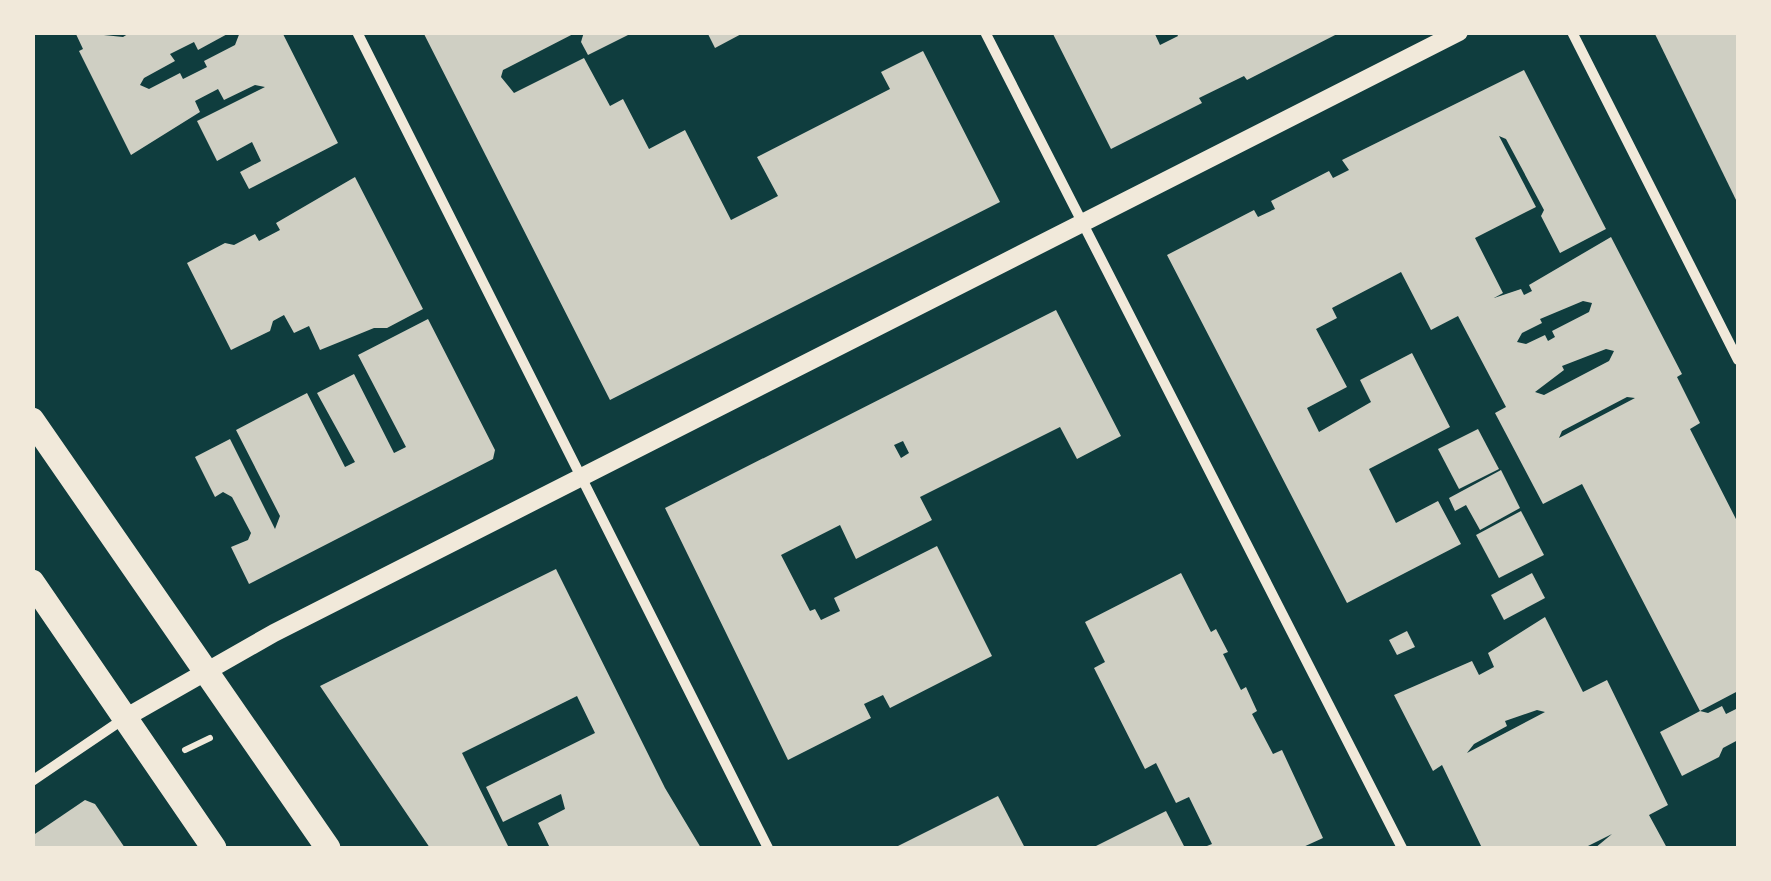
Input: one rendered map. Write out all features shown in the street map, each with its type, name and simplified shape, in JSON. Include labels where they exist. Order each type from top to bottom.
[{"type":"main road","points":[[32,420],[328,848]]},
{"type":"main road","points":[[32,582],[214,848]]},
{"type":"street","points":[[357,32],[768,848]]},
{"type":"street","points":[[985,32],[1402,848]]},
{"type":"street","points":[[32,782],[123,719],[205,671],[1458,32]]},
{"type":"street","points":[[1572,32],[1738,360]]},
{"type":"path","points":[[184,751],[223,730]]},
{"type":"building","points":[[75,32],[123,37],[131,32],[231,32],[198,50],[194,42],[170,54],[175,61],[144,78],[140,85],[149,89],[180,73],[183,79],[207,67],[204,61],[235,45],[240,32],[282,32],[338,143],[249,189],[240,172],[261,161],[252,142],[217,161],[197,121],[265,87],[255,85],[224,100],[218,89],[195,101],[200,112],[131,155],[79,51],[83,49]]},
{"type":"building","points":[[423,32],[577,32],[503,70],[501,77],[514,93],[584,58],[610,106],[623,99],[649,149],[685,130],[731,220],[778,196],[757,157],[890,89],[881,72],[923,51],[1000,202],[610,400]]},
{"type":"building","points":[[584,32],[634,32],[588,55],[581,42]]},
{"type":"building","points":[[707,32],[745,32],[715,48]]},
{"type":"building","points":[[1052,32],[1154,32],[1160,45],[1178,36],[1176,32],[1341,32],[1247,80],[1244,76],[1199,98],[1202,103],[1111,149]]},
{"type":"building","points":[[1654,32],[1738,32],[1738,204]]},
{"type":"building","points":[[1524,70],[1606,229],[1560,253],[1541,216],[1544,210],[1506,139],[1499,136],[1536,207],[1475,238],[1503,293],[1494,298],[1521,289],[1524,295],[1532,291],[1529,285],[1611,237],[1682,374],[1677,377],[1700,423],[1690,429],[1738,523],[1738,691],[1700,711],[1582,484],[1543,504],[1495,413],[1506,407],[1458,316],[1431,330],[1401,272],[1332,308],[1337,318],[1316,329],[1347,387],[1307,408],[1319,432],[1371,402],[1360,380],[1412,353],[1450,427],[1369,469],[1396,523],[1438,501],[1461,544],[1347,603],[1167,255],[1254,210],[1258,217],[1275,209],[1271,201],[1329,171],[1333,178],[1349,170],[1342,160]],"holes":[[[1583,301],[1592,303],[1589,312],[1552,331],[1555,337],[1548,341],[1545,335],[1526,344],[1517,342],[1522,333],[1542,323],[1540,319]],[[1606,349],[1614,351],[1609,361],[1544,395],[1535,392],[1564,370],[1562,366]],[[1627,397],[1635,398],[1559,438],[1562,431]]]},
{"type":"building","points":[[355,177],[423,309],[387,328],[374,328],[320,350],[309,326],[294,333],[284,315],[273,321],[270,331],[231,350],[187,263],[225,243],[234,245],[255,234],[259,241],[280,230],[276,223]]},
{"type":"building","points":[[1056,310],[1121,436],[1077,459],[1060,427],[920,497],[932,520],[856,559],[840,525],[781,555],[810,611],[815,609],[821,620],[840,611],[834,598],[937,546],[992,656],[890,708],[883,695],[864,704],[871,718],[788,760],[665,508]],"holes":[[[903,441],[909,453],[901,458],[894,445]]]},
{"type":"building","points":[[428,319],[495,450],[493,459],[249,584],[231,547],[248,540],[251,533],[232,497],[223,492],[215,497],[195,457],[230,439],[275,529],[280,516],[236,430],[307,393],[345,467],[355,462],[317,393],[354,374],[394,453],[406,447],[358,355]]},
{"type":"building","points":[[1478,429],[1499,469],[1459,489],[1438,449]]},
{"type":"building","points":[[1501,470],[1520,508],[1480,530],[1466,505],[1455,511],[1449,498]]},
{"type":"building","points":[[1521,511],[1544,555],[1499,578],[1476,535]]},
{"type":"building","points":[[556,569],[665,788],[701,848],[550,848],[538,823],[565,809],[561,794],[503,822],[486,787],[595,733],[577,696],[462,753],[509,848],[430,848],[320,686]]},
{"type":"building","points":[[1181,573],[1211,632],[1216,629],[1228,652],[1223,654],[1241,690],[1246,687],[1257,711],[1252,714],[1273,754],[1282,750],[1323,838],[1301,848],[1202,848],[1212,844],[1189,797],[1176,803],[1156,763],[1145,769],[1094,668],[1105,662],[1085,622]]},
{"type":"building","points":[[1532,573],[1545,598],[1504,620],[1491,595]]},
{"type":"building","points":[[1545,617],[1583,692],[1607,680],[1668,805],[1649,815],[1667,848],[1595,848],[1612,834],[1584,848],[1482,848],[1442,765],[1433,771],[1394,695],[1472,661],[1479,675],[1494,667],[1488,653]],"holes":[[[1537,710],[1545,712],[1467,753],[1474,744],[1507,726],[1505,721]]]},
{"type":"building","points":[[1407,631],[1415,647],[1397,655],[1389,640]]},
{"type":"building","points":[[1722,706],[1726,714],[1738,708],[1738,740],[1723,748],[1719,757],[1682,776],[1660,732],[1700,711],[1708,713]]},
{"type":"building","points":[[998,796],[1025,848],[894,848]]},
{"type":"building","points":[[85,800],[95,804],[125,848],[32,848],[32,836]]},
{"type":"building","points":[[1166,811],[1185,848],[1092,848]]}]
